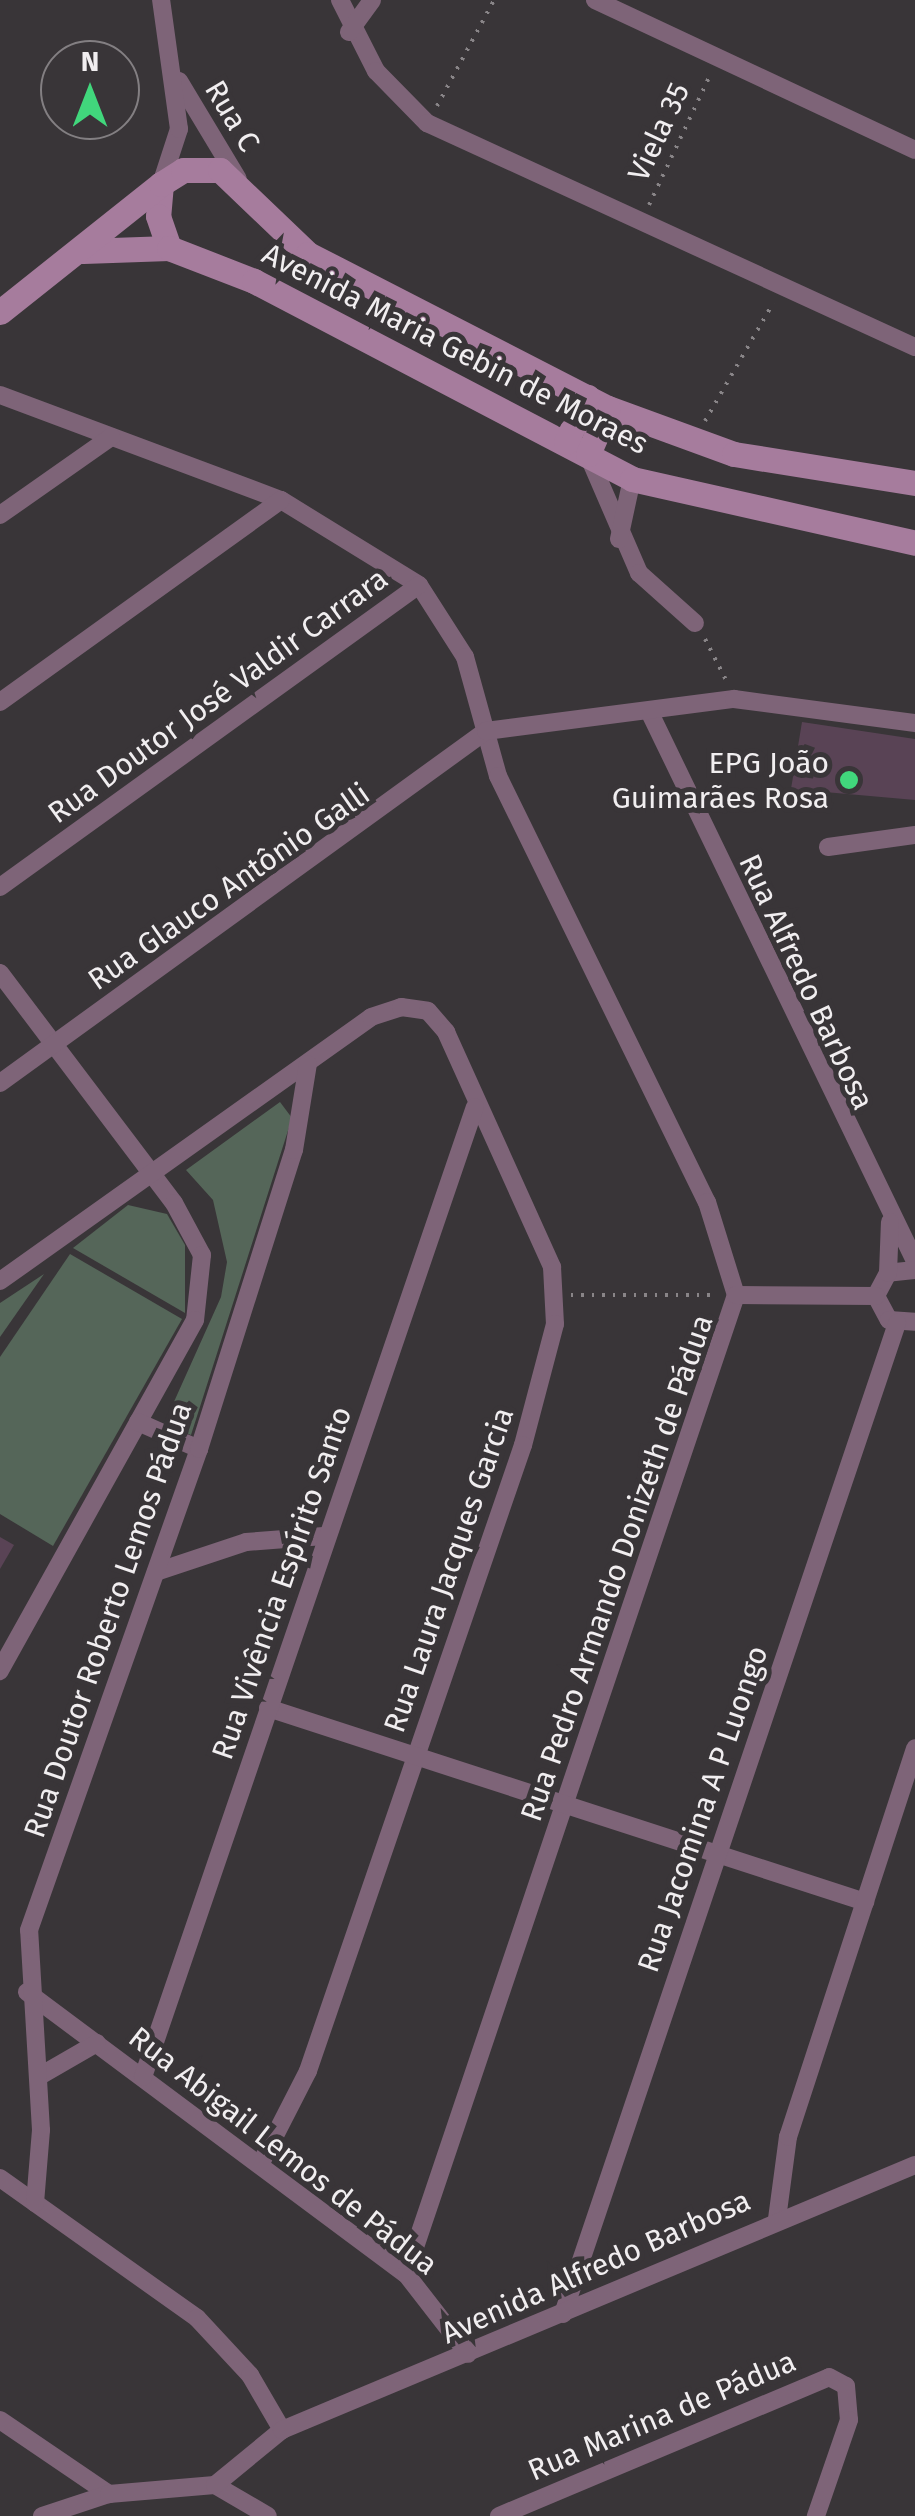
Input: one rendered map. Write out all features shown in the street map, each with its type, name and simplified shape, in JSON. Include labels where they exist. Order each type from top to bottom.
[{"type":"main road","points":[[0,312],[83,251],[161,184],[204,167],[238,180]]},
{"type":"main road","name":"Avenida Maria Gebin de Moraes","points":[[238,180],[308,254],[597,402],[693,442],[915,483]]},
{"type":"main road","points":[[161,184],[158,216],[170,248]]},
{"type":"main road","name":"Avenida Maria Gebin de Moraes","points":[[83,251],[170,248],[348,325],[632,478],[915,544]]},
{"type":"main road","points":[[577,448],[597,402]]},
{"type":"street","name":"Rua C","points":[[161,184],[179,130],[179,81],[162,0]]},
{"type":"street","points":[[340,0],[350,32],[427,122],[915,347]]},
{"type":"street","points":[[350,32],[372,0]]},
{"type":"street","points":[[595,0],[716,61],[915,150]]},
{"type":"street","name":"Rua C","points":[[179,81],[238,180]]},
{"type":"street","points":[[0,395],[281,500],[418,586],[465,657],[486,731],[734,698],[915,723]]},
{"type":"street","points":[[0,515],[112,437]]},
{"type":"street","points":[[577,448],[619,540],[652,588],[694,623]]},
{"type":"street","points":[[619,540],[632,478]]},
{"type":"street","points":[[0,702],[281,500]]},
{"type":"street","name":"Rua Doutor José Valdir Carrara","points":[[0,886],[418,586]]},
{"type":"street","name":"Rua Alfredo Barbosa","points":[[649,711],[890,1221],[915,1261]]},
{"type":"street","name":"Rua Glauco Antônio Galli","points":[[0,1083],[486,731]]},
{"type":"street","name":"Rua Pedro Armando Donizeth de Pádua","points":[[406,2274],[736,1295],[707,1202],[520,825],[486,731]]},
{"type":"street","points":[[828,847],[912,842]]},
{"type":"street","points":[[0,974],[192,1228],[202,1283],[194,1320],[0,1671]]},
{"type":"street","name":"Rua Laura Jacques Garcia","points":[[260,2163],[308,2071],[523,1446],[556,1296],[541,1234],[474,1107],[446,1032],[416,1007],[384,1010],[308,1064]]},
{"type":"street","points":[[0,1281],[154,1181],[308,1064]]},
{"type":"street","name":"Rua Doutor Roberto Lemos Pádua","points":[[35,2203],[38,2078],[27,1992],[29,1930],[199,1449],[294,1150],[308,1064]]},
{"type":"street","name":"Rua Vivência Espírito Santo","points":[[143,2077],[324,1536],[474,1107]]},
{"type":"street","name":"Rua Alfredo Barbosa","points":[[888,1273],[890,1221]]},
{"type":"street","points":[[876,1296],[888,1273],[915,1270]]},
{"type":"street","points":[[736,1295],[876,1296],[909,1324]]},
{"type":"street","name":"Rua Jacomina A P Luongo","points":[[563,2314],[715,1856],[909,1324]]},
{"type":"street","points":[[138,1422],[199,1449]]},
{"type":"street","points":[[156,1572],[246,1542],[324,1536]]},
{"type":"street","points":[[268,1708],[416,1751],[564,1808],[865,1902]]},
{"type":"street","name":"Avenida Alfredo Barbosa","points":[[215,2484],[282,2430],[563,2314],[777,2219],[788,2138],[915,1748]]},
{"type":"street","name":"Rua Abigail Lemos de Pádua","points":[[27,1992],[406,2274],[468,2354]]},
{"type":"street","name":"Rua Abigail Lemos de Pádua","points":[[38,2078],[97,2043]]},
{"type":"street","points":[[777,2219],[915,2164]]},
{"type":"street","points":[[0,2178],[227,2346],[282,2430]]},
{"type":"street","name":"Rua Marina de Pádua","points":[[500,2516],[808,2380],[846,2386],[850,2420],[816,2516]]},
{"type":"street","points":[[0,2420],[110,2494]]},
{"type":"street","points":[[42,2516],[110,2494],[215,2484],[268,2516]]},
{"type":"path","points":[[427,122],[494,0]]},
{"type":"path","name":"Viela 35","points":[[640,222],[716,61]]},
{"type":"path","points":[[693,442],[783,286]]},
{"type":"path","points":[[694,623],[734,698]]},
{"type":"path","points":[[556,1296],[736,1295]]},
{"type":"green space","points":[[280,1102],[292,1118],[191,1435],[164,1424],[221,1297],[227,1262],[213,1200],[186,1170]]},
{"type":"green space","points":[[128,1205],[167,1214],[185,1245],[185,1313],[73,1248]]},
{"type":"green space","points":[[70,1254],[182,1319],[53,1546],[0,1514],[0,1357]]},
{"type":"green space","points":[[44,1274],[0,1337],[0,1303]]},
{"type":"building","points":[[802,722],[915,739],[915,800],[791,789]]},
{"type":"building","points":[[0,1537],[14,1545],[0,1569]]},
{"type":"place","name":"EPG João Guimarães Rosa","points":[[849,780]]}]
